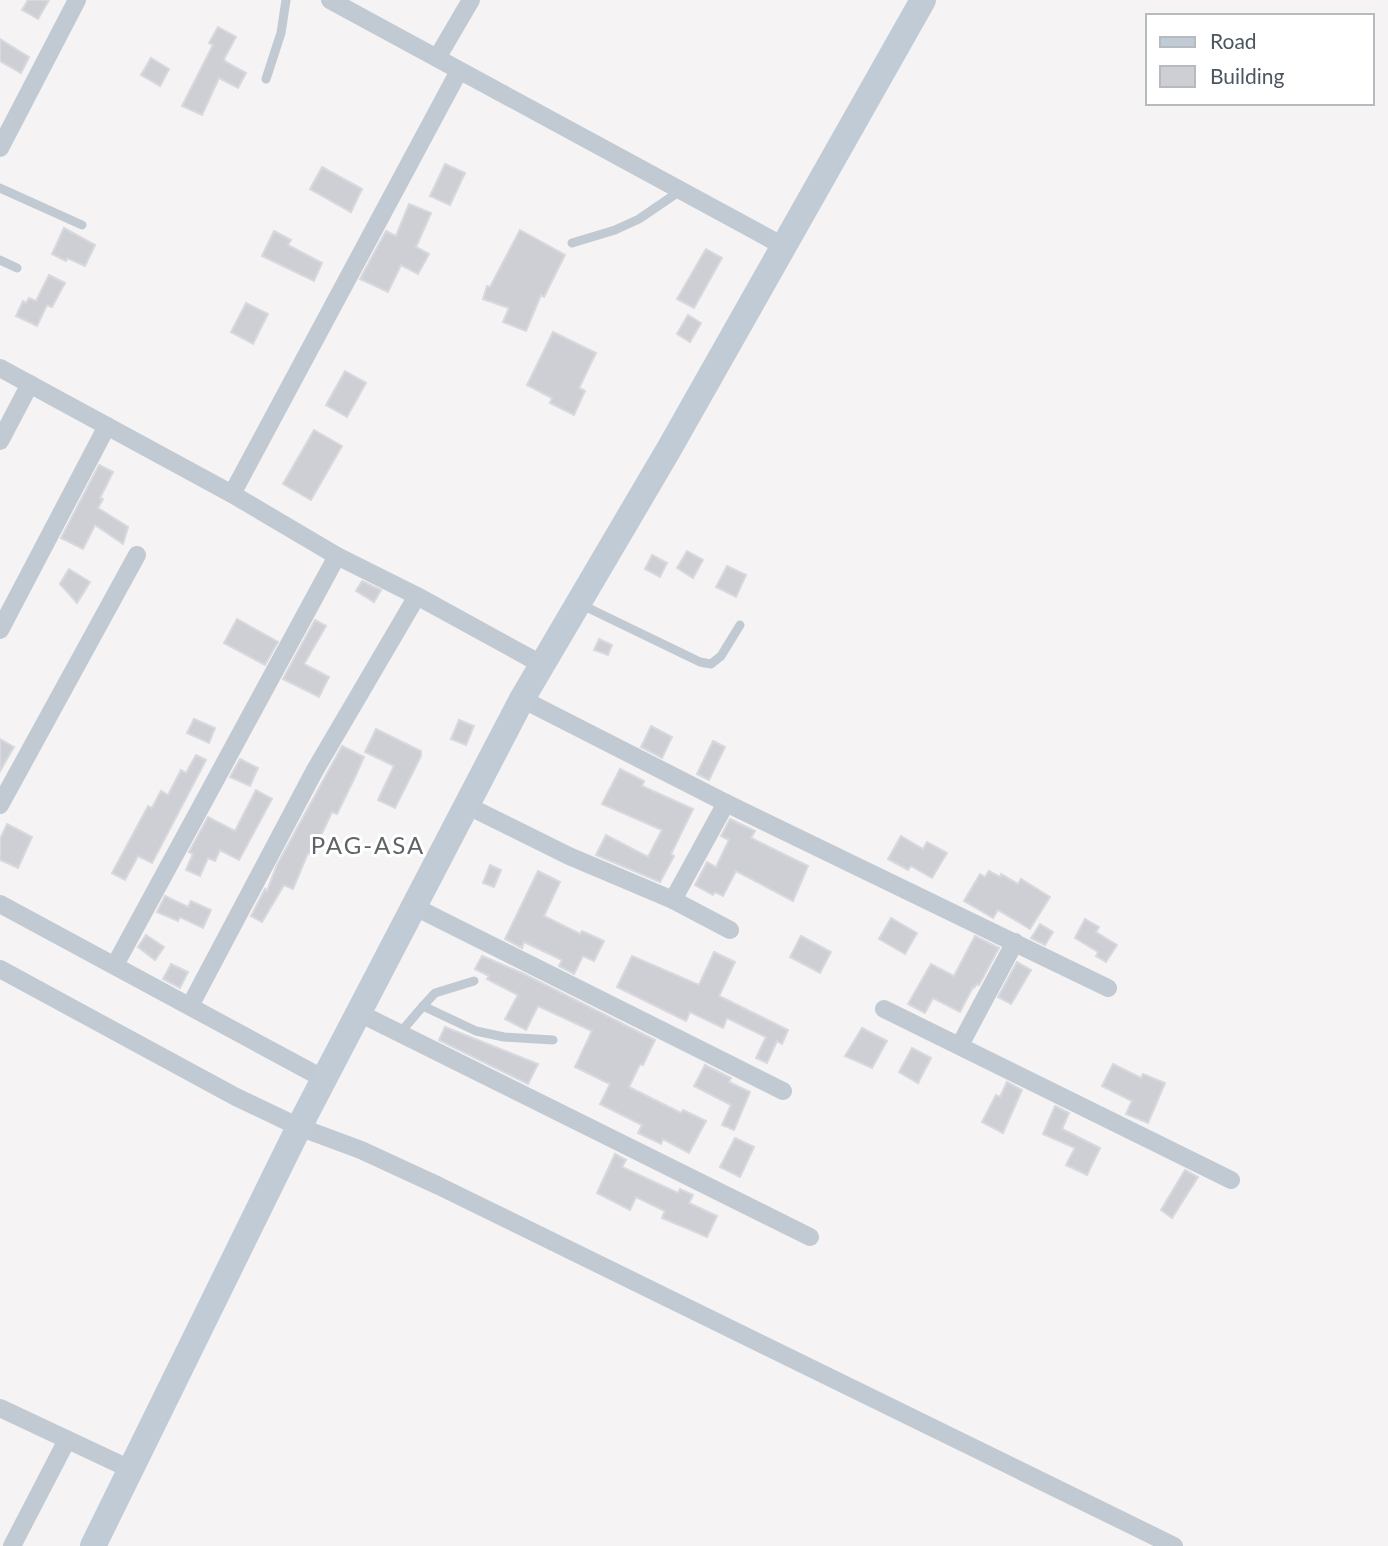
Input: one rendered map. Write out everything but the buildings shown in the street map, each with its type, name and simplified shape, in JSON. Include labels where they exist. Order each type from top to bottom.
[{"type":"street","points":[[0,148],[77,0]]},
{"type":"street","points":[[330,0],[785,247]]},
{"type":"street","points":[[437,58],[471,0]]},
{"type":"street","points":[[93,1546],[299,1127],[522,699],[785,247],[923,0]]},
{"type":"street","points":[[232,494],[460,71]]},
{"type":"street","points":[[0,368],[232,494],[337,556],[541,664]]},
{"type":"street","points":[[0,441],[30,384]]},
{"type":"street","points":[[0,630],[107,426]]},
{"type":"street","points":[[0,805],[137,555]]},
{"type":"street","points":[[115,965],[337,556]]},
{"type":"street","points":[[190,1006],[314,770],[417,596]]},
{"type":"street","points":[[522,699],[726,803],[1108,988]]},
{"type":"street","points":[[674,900],[726,803]]},
{"type":"street","points":[[468,806],[569,856],[674,900],[730,930]]},
{"type":"street","points":[[0,904],[324,1079]]},
{"type":"street","points":[[415,907],[783,1091]]},
{"type":"street","points":[[960,1045],[1014,942]]},
{"type":"street","points":[[0,969],[236,1097],[299,1127],[360,1150],[439,1186],[1174,1546]]},
{"type":"street","points":[[884,1009],[1231,1180]]},
{"type":"street","points":[[359,1013],[810,1237]]},
{"type":"street","points":[[0,1408],[132,1470]]},
{"type":"street","points":[[12,1546],[67,1440]]},
{"type":"lane","points":[[266,79],[281,33],[286,0]]},
{"type":"lane","points":[[0,188],[82,225]]},
{"type":"lane","points":[[572,243],[615,230],[639,219],[680,191]]},
{"type":"lane","points":[[0,260],[17,268]]},
{"type":"lane","points":[[577,603],[700,662],[711,664],[721,656],[740,625]]},
{"type":"lane","points":[[400,1033],[435,992],[474,981]]},
{"type":"lane","points":[[423,1006],[476,1031],[504,1037],[553,1040]]},
{"type":"district","name":"PAG-ASA","points":[[368,846]]}]
